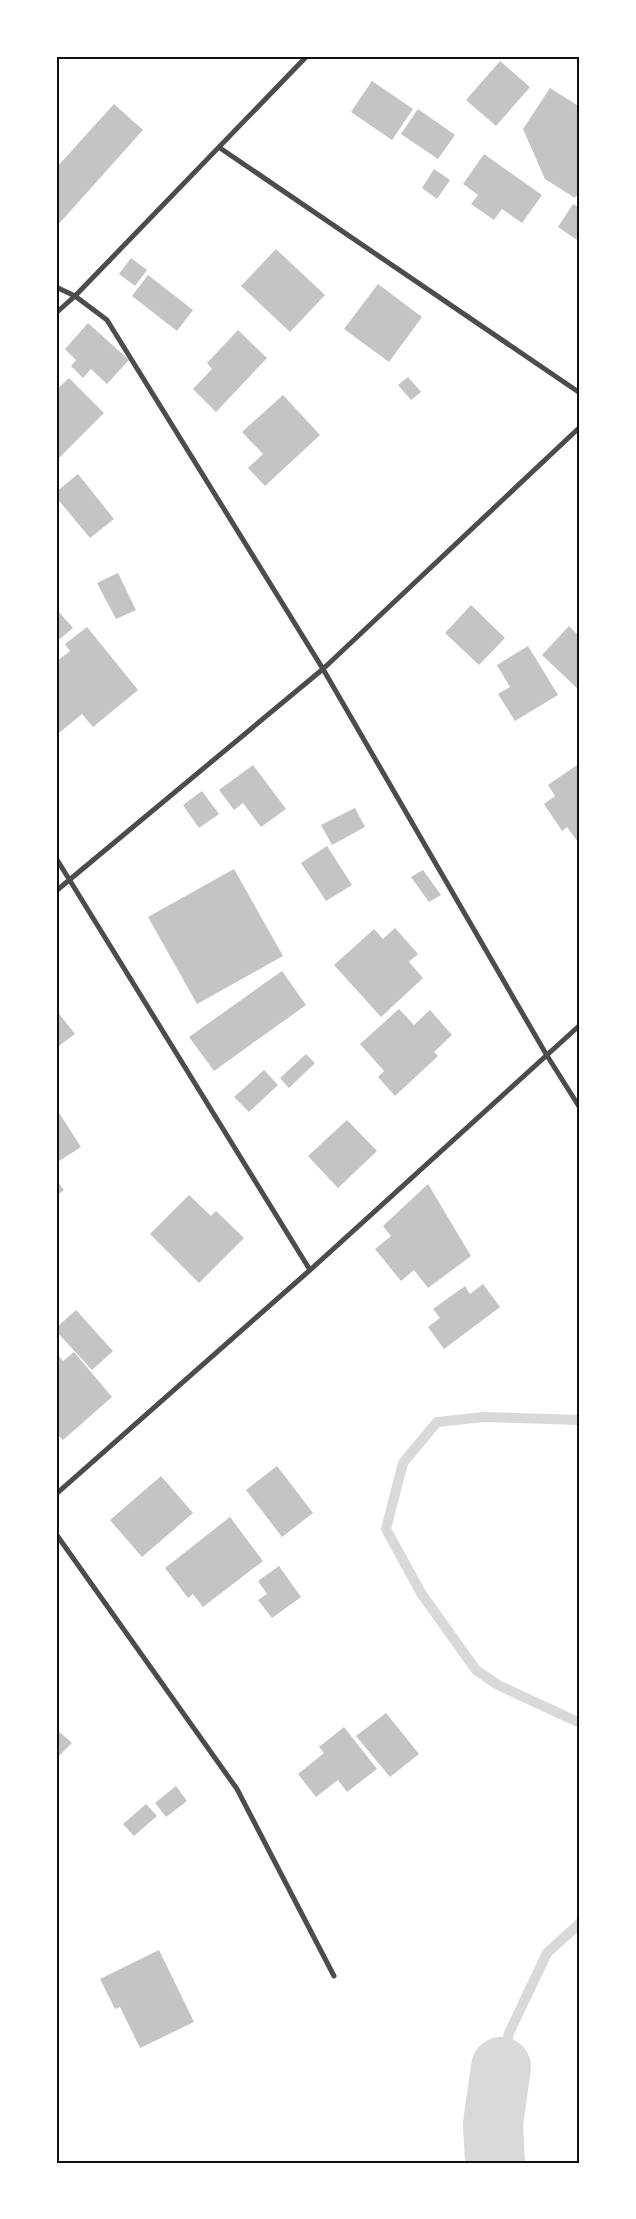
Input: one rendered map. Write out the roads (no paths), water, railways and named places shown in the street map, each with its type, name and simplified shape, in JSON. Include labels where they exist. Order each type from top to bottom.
[{"type":"street","points":[[56,313],[220,148],[307,56]]},
{"type":"street","points":[[220,148],[580,393]]},
{"type":"street","points":[[56,287],[75,296],[107,320],[324,669],[546,1054],[580,1108]]},
{"type":"street","points":[[56,891],[324,669],[580,427]]},
{"type":"street","points":[[56,858],[310,1270]]},
{"type":"street","points":[[56,1494],[310,1270],[580,1025]]},
{"type":"street","points":[[56,1534],[237,1789],[334,1976]]},
{"type":"waterway","points":[[580,1420],[484,1417],[437,1422],[403,1463],[386,1529],[421,1593],[476,1670],[498,1685],[580,1723]]},
{"type":"waterway","points":[[501,2067],[509,2033],[547,1953],[580,1923]]},
{"type":"waterway","points":[[495,2163],[493,2124],[501,2067]]}]
